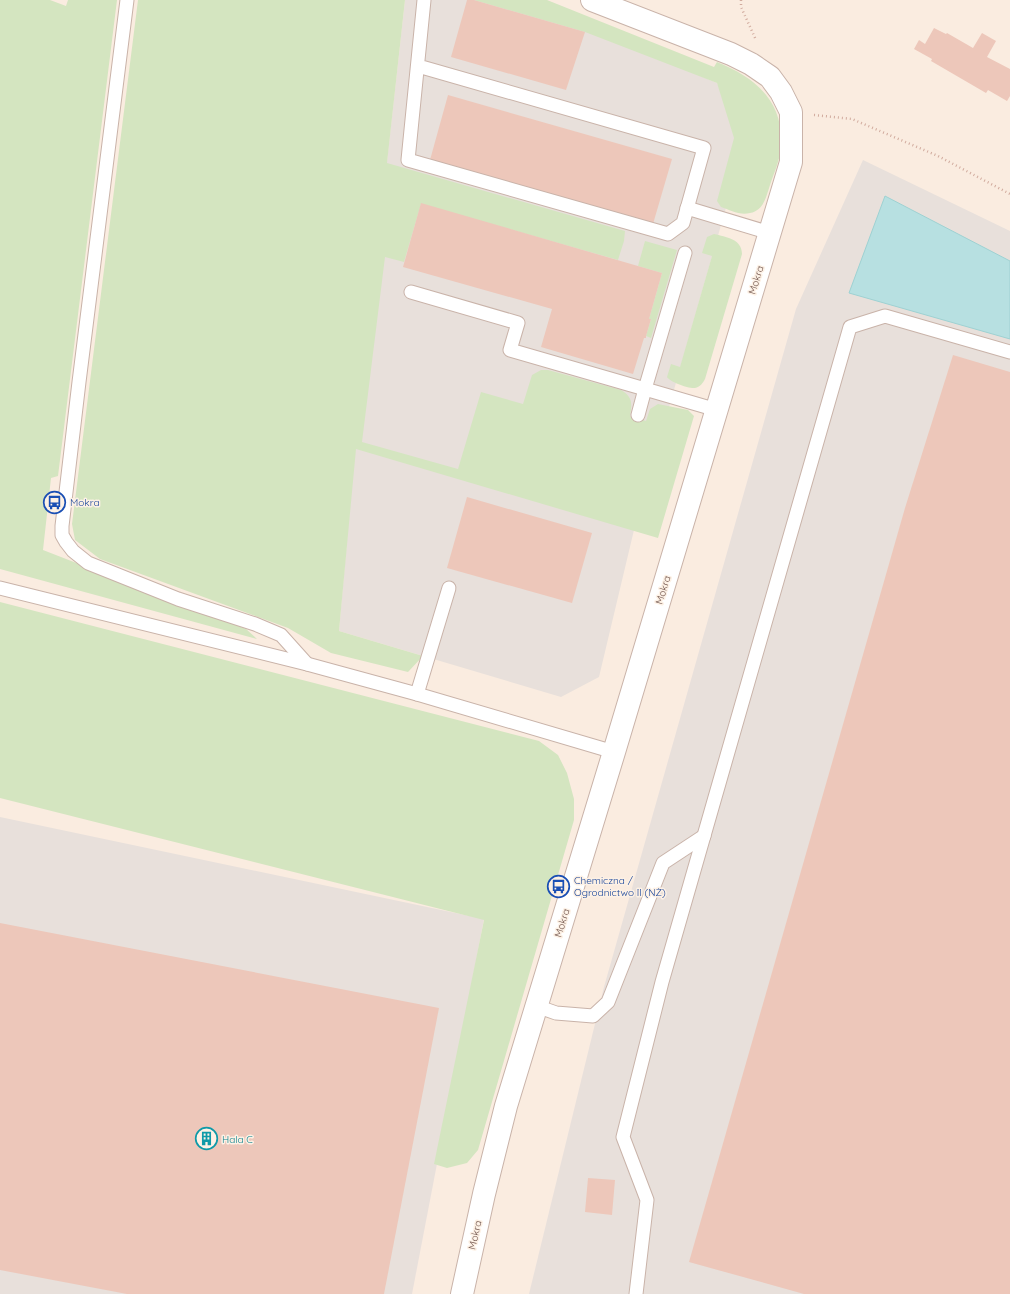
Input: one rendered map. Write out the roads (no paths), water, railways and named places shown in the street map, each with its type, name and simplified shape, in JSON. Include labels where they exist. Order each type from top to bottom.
[{"type":"street","name":"Mokra","points":[[462,1294],[484,1194],[505,1113],[536,1006],[614,752],[791,162],[792,112],[781,92],[770,77],[751,64],[731,54],[592,0]]},
{"type":"lane","points":[[127,0],[79,382],[62,535],[73,551],[88,563],[178,598],[255,624],[281,635],[307,664]]},
{"type":"lane","points":[[418,66],[704,148],[683,223],[668,234],[408,160],[424,0]]},
{"type":"lane","points":[[687,208],[770,233]]},
{"type":"lane","points":[[638,415],[686,253]]},
{"type":"lane","points":[[411,292],[518,323],[510,350],[717,410]]},
{"type":"lane","points":[[636,1294],[647,1200],[622,1137],[662,982],[850,327],[885,316],[1010,352]]},
{"type":"lane","points":[[0,588],[307,664],[417,694],[614,752]]},
{"type":"lane","points":[[417,694],[449,588]]},
{"type":"lane","points":[[536,1006],[556,1013],[593,1016],[608,1002],[662,863],[704,836]]},
{"type":"water","points":[[885,196],[1010,261],[1010,339],[849,293]]},
{"type":"place","name":"Mokra","points":[[54,502]]},
{"type":"place","name":"Chemiczna / Ogrodnictwo II (NŻ)","points":[[558,886]]},
{"type":"place","name":"Hala C","points":[[207,1139]]}]
